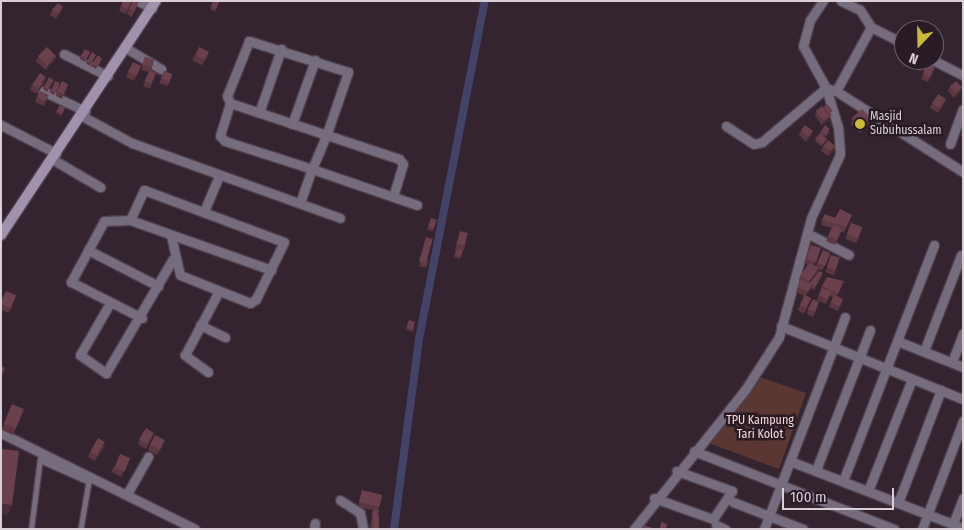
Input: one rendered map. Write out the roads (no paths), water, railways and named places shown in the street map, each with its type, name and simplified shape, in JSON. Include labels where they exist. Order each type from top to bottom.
[{"type":"street","points":[[1,236],[154,4],[138,1]]},
{"type":"street","points":[[634,529],[654,498],[764,364],[781,326],[807,233],[840,154],[838,127],[826,88],[803,46],[810,20],[823,1]]},
{"type":"street","points":[[841,1],[860,10],[871,27],[894,39]]},
{"type":"street","points":[[836,91],[871,27]]},
{"type":"street","points":[[300,203],[312,169],[326,136],[348,73],[280,49],[246,43],[228,92],[230,103],[220,136],[225,141],[312,169],[417,205]]},
{"type":"street","points":[[126,48],[161,69]]},
{"type":"street","points":[[258,113],[280,49]]},
{"type":"street","points":[[64,54],[108,76]]},
{"type":"street","points":[[292,124],[314,60]]},
{"type":"street","points":[[944,66],[963,76]]},
{"type":"street","points":[[826,88],[836,91],[963,172]]},
{"type":"street","points":[[726,126],[758,144],[826,88]]},
{"type":"street","points":[[43,91],[132,143],[219,176],[340,218]]},
{"type":"street","points":[[230,103],[399,159],[403,164],[393,197]]},
{"type":"street","points":[[950,144],[963,109]]},
{"type":"street","points":[[1,125],[54,156],[100,187]]},
{"type":"street","points":[[205,209],[219,176]]},
{"type":"street","points":[[130,220],[146,190],[205,209],[282,238],[271,270],[253,302],[180,275],[173,259],[171,236]]},
{"type":"street","points":[[142,318],[71,282],[104,221],[130,220],[271,270]]},
{"type":"street","points":[[807,233],[849,255]]},
{"type":"street","points":[[842,481],[934,245]]},
{"type":"street","points":[[88,250],[158,286]]},
{"type":"street","points":[[924,351],[962,255]]},
{"type":"street","points":[[110,303],[80,355],[106,373],[142,318],[173,259]]},
{"type":"street","points":[[208,372],[185,357],[219,291]]},
{"type":"street","points":[[764,529],[845,317]]},
{"type":"street","points":[[200,325],[225,337]]},
{"type":"street","points":[[781,326],[963,399]]},
{"type":"street","points":[[816,470],[870,330]]},
{"type":"street","points":[[952,362],[963,333]]},
{"type":"street","points":[[897,340],[963,367]]},
{"type":"street","points":[[868,491],[912,379]]},
{"type":"street","points":[[898,503],[941,390]]},
{"type":"street","points":[[922,529],[963,421]]},
{"type":"street","points":[[1,433],[40,457],[127,494],[195,529]]},
{"type":"street","points":[[694,451],[894,529]]},
{"type":"street","points":[[127,494],[148,456]]},
{"type":"street","points":[[790,461],[963,528]]},
{"type":"street","points":[[654,498],[713,518],[732,491],[677,471]]},
{"type":"street","points":[[953,524],[963,498]]},
{"type":"street","points":[[340,500],[360,513],[363,529]]},
{"type":"street","points":[[734,502],[803,529]]},
{"type":"lane","points":[[31,529],[40,457],[89,482],[81,529]]},
{"type":"waterway","points":[[394,529],[419,339],[485,1]]},
{"type":"place","name":"Masjid Subuhussalam","points":[[860,124]]},
{"type":"park label","name":"TPU Kampung Tari Kolot","points":[[760,428]]}]
